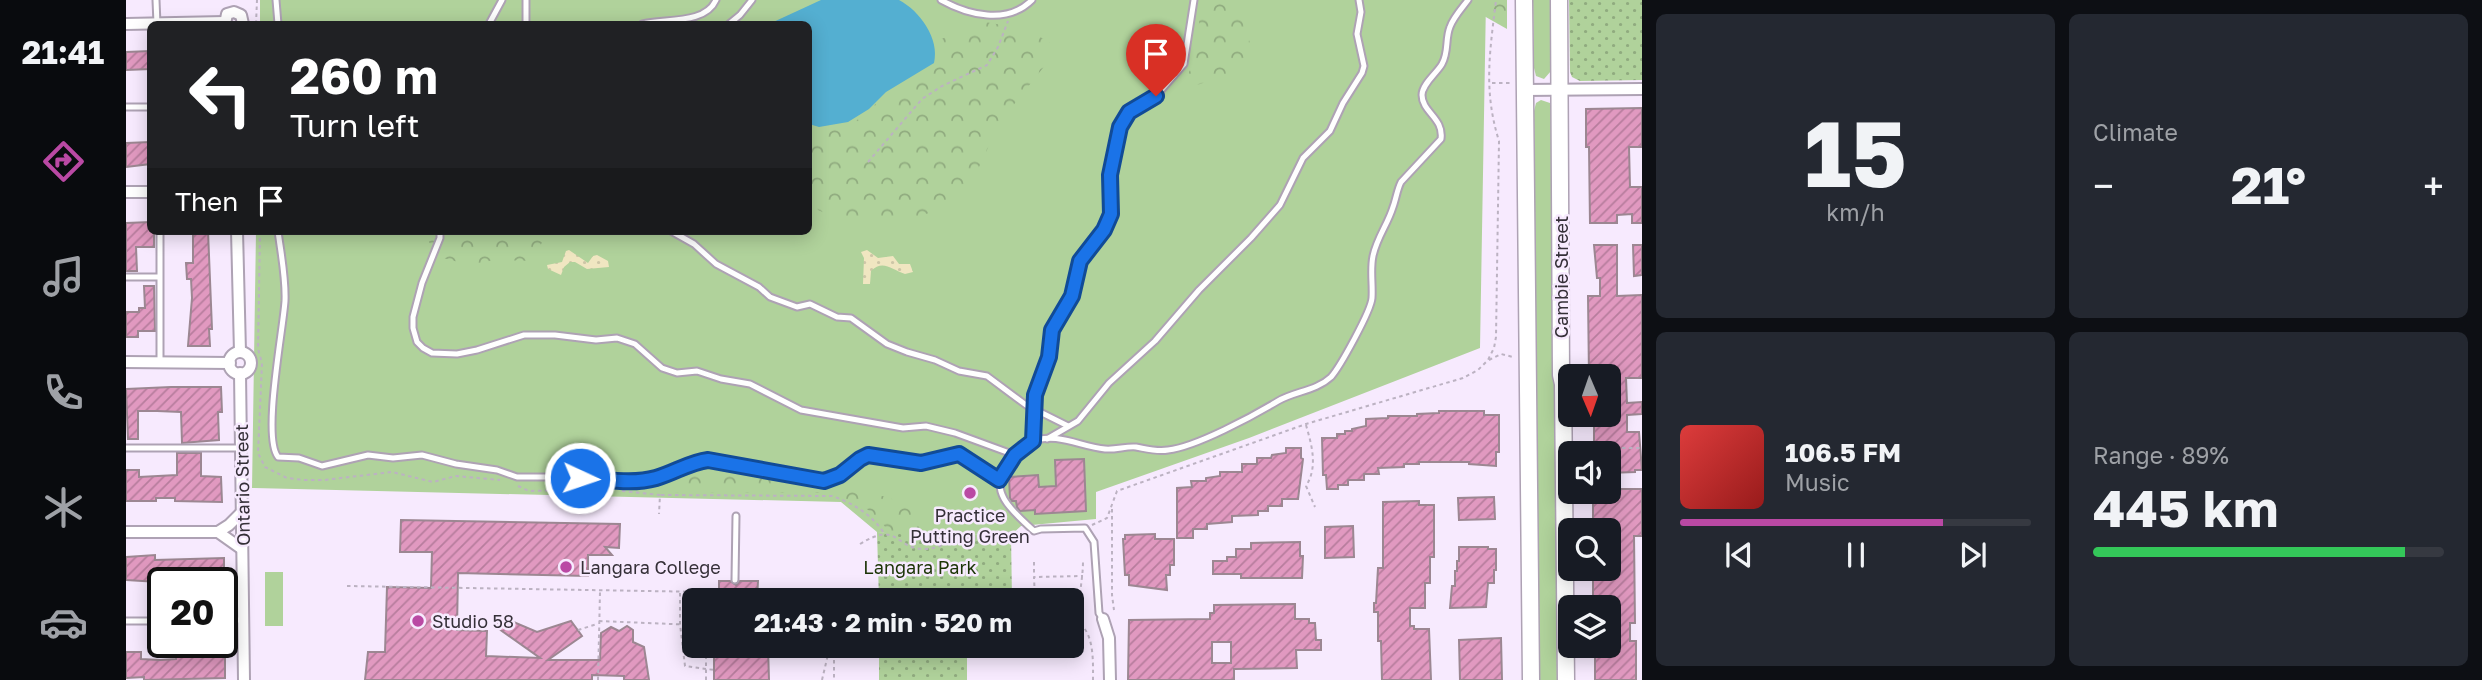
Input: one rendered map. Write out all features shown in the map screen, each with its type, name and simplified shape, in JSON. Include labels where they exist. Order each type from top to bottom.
[{"type":"main road","name":"Cambie Street","points":[[1524,0],[1518,87],[1531,680]]},
{"type":"main road","name":"Cambie Street","points":[[1559,0],[1566,680]]},
{"type":"street","points":[[226,21],[234,6],[242,21]]},
{"type":"street","points":[[126,24],[147,24]]},
{"type":"street","points":[[1518,87],[1560,90],[1642,89]]},
{"type":"street","points":[[126,192],[147,192]]},
{"type":"street","points":[[237,235],[240,352]]},
{"type":"street","points":[[240,352],[249,357],[251,364],[247,371],[240,373],[233,371],[230,363],[232,357],[240,352]]},
{"type":"street","points":[[126,362],[230,363]]},
{"type":"street","name":"Ontario Street","points":[[240,373],[244,680]]},
{"type":"street","points":[[126,532],[218,532],[242,512]]},
{"type":"street","points":[[218,532],[242,549]]},
{"type":"street","points":[[1103,619],[1109,638],[1110,680]]},
{"type":"lane","points":[[156,0],[157,21]]},
{"type":"lane","points":[[276,0],[278,21]]},
{"type":"lane","points":[[491,21],[502,0]]},
{"type":"lane","points":[[526,0],[526,21]]},
{"type":"lane","points":[[662,21],[694,16],[709,10],[716,0]]},
{"type":"lane","points":[[733,21],[752,0]]},
{"type":"lane","points":[[941,0],[979,15],[999,15],[1015,11],[1032,0]]},
{"type":"lane","points":[[1033,441],[1035,395],[1049,357],[1052,330],[1072,296],[1080,261],[1104,230],[1111,214],[1110,175],[1120,127],[1129,112],[1156,96],[1184,64],[1194,0]]},
{"type":"lane","points":[[1046,439],[1078,421],[1109,383],[1155,341],[1199,290],[1280,205],[1303,158],[1330,131],[1343,103],[1362,73],[1364,66],[1357,34],[1361,12],[1359,0]]},
{"type":"lane","points":[[1103,619],[1099,613],[1094,542],[1085,528],[1034,531],[1008,508],[999,480],[1015,455],[1033,441],[1077,441],[1103,449],[1177,449],[1269,408],[1279,400],[1328,380],[1343,361],[1370,306],[1375,246],[1393,208],[1397,190],[1401,182],[1441,139],[1441,127],[1424,102],[1423,88],[1441,66],[1447,54],[1450,26],[1468,0]]},
{"type":"lane","points":[[126,107],[147,107]]},
{"type":"lane","points":[[160,235],[160,362]]},
{"type":"lane","points":[[278,235],[285,299],[275,373],[273,446],[275,454],[282,459],[299,458],[322,466],[368,455],[393,458],[422,455],[456,464],[497,470],[517,477],[566,477],[628,482],[657,478],[691,463],[708,460],[824,481],[840,475],[868,455],[921,463],[959,454],[999,480]]},
{"type":"lane","points":[[440,235],[413,317],[417,342],[432,353],[457,354],[524,335],[555,335],[596,340],[617,338],[635,344],[662,368],[677,373],[697,372],[750,384],[801,410],[903,428],[926,426],[955,433],[1015,455]]},
{"type":"lane","points":[[678,235],[694,244],[716,264],[760,287],[771,297],[797,307],[810,304],[837,317],[850,318],[887,344],[959,371],[987,376],[1013,397],[1068,426]]},
{"type":"lane","points":[[126,277],[158,277]]},
{"type":"lane","points":[[126,447],[241,448]]},
{"type":"lane","points":[[736,516],[736,580]]},
{"type":"lane","points":[[238,620],[244,620]]},
{"type":"lane","points":[[126,621],[147,621]]},
{"type":"path","points":[[256,21],[257,0]]},
{"type":"path","points":[[1085,528],[1107,518],[1117,491],[1306,424],[1444,385],[1478,370],[1488,360],[1496,337],[1499,141],[1490,112],[1488,69],[1496,0]]},
{"type":"path","points":[[868,162],[922,99],[942,86],[987,65],[1015,11]]},
{"type":"path","points":[[1490,83],[1518,87]]},
{"type":"path","points":[[260,235],[258,349],[261,363],[258,453],[265,467],[286,478],[304,480],[392,472],[433,482],[456,477],[508,481]]},
{"type":"path","points":[[1488,360],[1501,354],[1514,357]]},
{"type":"path","points":[[1306,424],[1312,445],[1314,474],[1306,486],[1315,507]]},
{"type":"path","points":[[1621,447],[1642,447]]},
{"type":"path","points":[[518,486],[529,491],[614,489],[660,495],[832,496],[849,502],[876,521],[884,533]]},
{"type":"path","points":[[659,514],[660,495]]},
{"type":"path","points":[[1112,506],[1114,610]]},
{"type":"path","points":[[860,544],[884,533],[893,534],[922,549],[1010,532],[1034,531]]},
{"type":"path","points":[[1081,588],[1083,561]]},
{"type":"path","points":[[1034,562],[1034,588]]},
{"type":"path","points":[[1034,577],[1083,576]]},
{"type":"path","points":[[347,586],[680,592],[681,641],[685,666],[714,670]]},
{"type":"path","points":[[598,680],[600,591]]},
{"type":"path","points":[[578,630],[599,622],[680,624]]},
{"type":"path","points":[[1084,627],[1093,658],[1093,680]]},
{"type":"path","points":[[706,658],[706,680]]},
{"type":"path","points":[[822,680],[827,658]]},
{"type":"path","points":[[834,658],[834,680]]},
{"type":"green space","points":[[260,0],[1486,0],[1480,348],[1249,438],[1096,492],[1096,519],[1021,526],[1011,535],[877,532],[841,502],[252,488],[256,235],[812,235],[812,21],[260,21]]},
{"type":"green space","points":[[1201,0],[1248,0],[1238,9],[1255,57],[1230,74],[1185,89],[1196,59]]},
{"type":"green space","points":[[1483,0],[1507,0],[1507,29],[1484,16]]},
{"type":"green space","points":[[1533,0],[1551,0],[1551,71],[1544,79],[1536,76],[1534,68]]},
{"type":"green space","points":[[1569,0],[1642,0],[1642,80],[1580,81],[1572,77]]},
{"type":"green space","points":[[985,22],[1026,29],[1049,42],[1054,54],[1000,122],[964,199],[916,218],[850,224],[818,210],[812,197],[812,129],[848,128],[887,94],[935,65],[940,58],[938,40]]},
{"type":"green space","points":[[1541,100],[1550,103],[1552,109],[1557,680],[1539,680],[1534,111],[1536,103]]},
{"type":"green space","points":[[429,235],[546,235],[533,261],[494,260],[470,265],[439,257],[429,242]]},
{"type":"green space","points":[[707,464],[888,497],[911,509],[912,521],[919,527],[921,541],[882,538],[886,528],[878,518],[862,505],[830,493],[643,492],[624,487],[663,479]]},
{"type":"green space","name":"Langara Park","points":[[877,532],[1011,535],[1012,588],[879,588]]},
{"type":"green space","points":[[265,572],[283,572],[283,626],[265,626]]},
{"type":"green space","points":[[879,658],[967,658],[967,680],[879,680]]},
{"type":"sand","points":[[569,250],[588,263],[597,255],[608,261],[609,267],[587,269],[570,262],[561,275],[548,269],[547,265],[562,262]]},
{"type":"sand","points":[[867,250],[878,258],[893,256],[899,264],[910,264],[913,272],[905,274],[880,266],[871,271],[870,284],[863,284],[864,258],[861,252]]},
{"type":"water","points":[[821,0],[899,0],[914,11],[927,27],[934,45],[934,63],[886,92],[869,109],[848,122],[819,127],[812,125],[812,21],[776,21]]},
{"type":"building","points":[[147,51],[147,69],[126,70],[126,52]]},
{"type":"building","points":[[1642,108],[1642,147],[1629,147],[1630,187],[1642,187],[1642,223],[1632,223],[1632,214],[1617,215],[1617,223],[1590,223],[1586,109]]},
{"type":"building","points":[[147,142],[147,164],[126,167],[126,143]]},
{"type":"building","points":[[147,222],[147,235],[154,235],[154,247],[136,247],[137,271],[126,271],[126,223]]},
{"type":"building","points":[[193,235],[208,235],[212,329],[209,329],[210,346],[188,346],[192,298],[191,279],[187,279],[186,263],[193,263]]},
{"type":"building","points":[[1594,245],[1617,245],[1617,296],[1642,295],[1642,378],[1626,378],[1627,403],[1642,402],[1642,414],[1627,415],[1627,432],[1639,432],[1642,470],[1635,472],[1621,473],[1621,441],[1594,441],[1594,427],[1621,427],[1621,364],[1589,364],[1588,296],[1600,296],[1600,278],[1597,278]]},
{"type":"building","points":[[1633,245],[1642,245],[1642,275],[1634,276]]},
{"type":"building","points":[[144,286],[154,286],[155,331],[138,331],[138,337],[126,337],[126,312],[139,312],[139,308],[145,308]]},
{"type":"building","points":[[221,387],[219,440],[182,443],[181,412],[157,411],[138,411],[138,439],[128,439],[126,389]]},
{"type":"building","points":[[1439,411],[1484,411],[1484,415],[1499,415],[1499,452],[1496,452],[1496,466],[1469,462],[1404,464],[1404,467],[1378,468],[1379,474],[1364,474],[1364,480],[1348,480],[1348,485],[1327,489],[1326,475],[1323,475],[1322,438],[1337,438],[1337,434],[1345,434],[1345,431],[1366,426],[1366,419],[1417,416]]},
{"type":"building","points":[[1286,448],[1301,448],[1303,459],[1298,499],[1282,499],[1282,506],[1268,506],[1268,511],[1258,511],[1258,515],[1232,516],[1232,522],[1207,524],[1207,529],[1193,529],[1193,538],[1177,538],[1177,488],[1192,487],[1191,481],[1206,481],[1206,478],[1220,476],[1220,472],[1242,472],[1242,464],[1257,464],[1257,458],[1271,458],[1272,455],[1286,453]]},
{"type":"building","points":[[177,453],[201,453],[201,476],[221,477],[222,502],[175,501],[175,498],[126,501],[126,470],[139,470],[139,477],[177,475]]},
{"type":"building","points":[[1084,459],[1086,511],[1035,514],[1035,510],[1020,511],[1016,501],[1010,498],[1009,477],[1038,475],[1039,487],[1056,486],[1055,460]]},
{"type":"building","points":[[1621,489],[1642,489],[1642,536],[1634,536],[1635,623],[1630,623],[1630,641],[1636,641],[1636,680],[1595,680],[1595,658],[1621,658],[1621,595],[1593,595],[1593,581],[1621,581],[1621,518],[1593,518],[1593,504],[1621,504]]},
{"type":"building","points":[[1494,497],[1495,519],[1459,520],[1458,498]]},
{"type":"building","points":[[1419,501],[1419,505],[1434,505],[1434,557],[1430,557],[1430,583],[1425,583],[1425,608],[1410,608],[1410,626],[1414,626],[1414,629],[1429,629],[1431,680],[1382,680],[1378,612],[1374,612],[1374,603],[1378,568],[1383,568],[1383,502]]},
{"type":"building","points":[[401,520],[620,524],[619,548],[605,547],[612,555],[588,555],[588,576],[458,573],[457,630],[487,631],[486,656],[540,658],[495,626],[502,617],[537,632],[571,621],[582,636],[548,660],[600,660],[601,633],[611,627],[619,631],[627,626],[633,630],[633,642],[644,647],[649,680],[624,680],[624,676],[592,675],[592,680],[365,680],[368,652],[385,652],[387,587],[431,588],[432,552],[400,552]]},
{"type":"building","points":[[1353,526],[1354,557],[1325,558],[1325,527]]},
{"type":"building","points":[[1155,534],[1155,539],[1174,539],[1174,565],[1170,565],[1170,575],[1166,575],[1167,590],[1129,585],[1129,575],[1125,575],[1125,535]]},
{"type":"building","points":[[1300,542],[1300,556],[1303,556],[1302,578],[1241,578],[1241,574],[1213,574],[1213,561],[1227,561],[1227,557],[1236,557],[1236,549],[1251,549],[1251,543]]},
{"type":"building","points":[[1459,547],[1496,549],[1494,583],[1488,583],[1486,607],[1450,608]]},
{"type":"building","points":[[155,555],[155,560],[224,558],[224,567],[147,567],[147,581],[126,580],[126,557]]},
{"type":"building","points":[[719,581],[730,581],[736,585],[740,581],[758,581],[758,588],[719,588]]},
{"type":"building","points":[[1295,604],[1295,619],[1309,619],[1309,623],[1315,623],[1316,640],[1321,640],[1321,650],[1296,650],[1297,668],[1234,669],[1234,680],[1128,680],[1129,620],[1210,619],[1210,613],[1214,613],[1214,605]],"holes":[[[1212,642],[1231,642],[1231,663],[1212,663]]]},
{"type":"building","points":[[1501,638],[1502,680],[1460,680],[1459,640]]},
{"type":"building","points":[[126,652],[141,652],[141,659],[225,658],[225,678],[126,678]]},
{"type":"building","points":[[714,658],[768,658],[769,680],[714,680]]},
{"type":"place","name":"Practice Putting Green","points":[[970,493]]},
{"type":"place","name":"Langara College","points":[[566,567]]},
{"type":"place","name":"Studio 58","points":[[418,621]]},
{"type":"route","points":[[580,478],[638,482],[680,470],[691,463],[716,460],[824,481],[847,471],[868,455],[921,463],[959,454],[999,480],[1015,455],[1033,441],[1035,395],[1049,357],[1052,330],[1072,296],[1080,261],[1104,230],[1111,214],[1110,175],[1120,127],[1129,112],[1156,96]]}]
